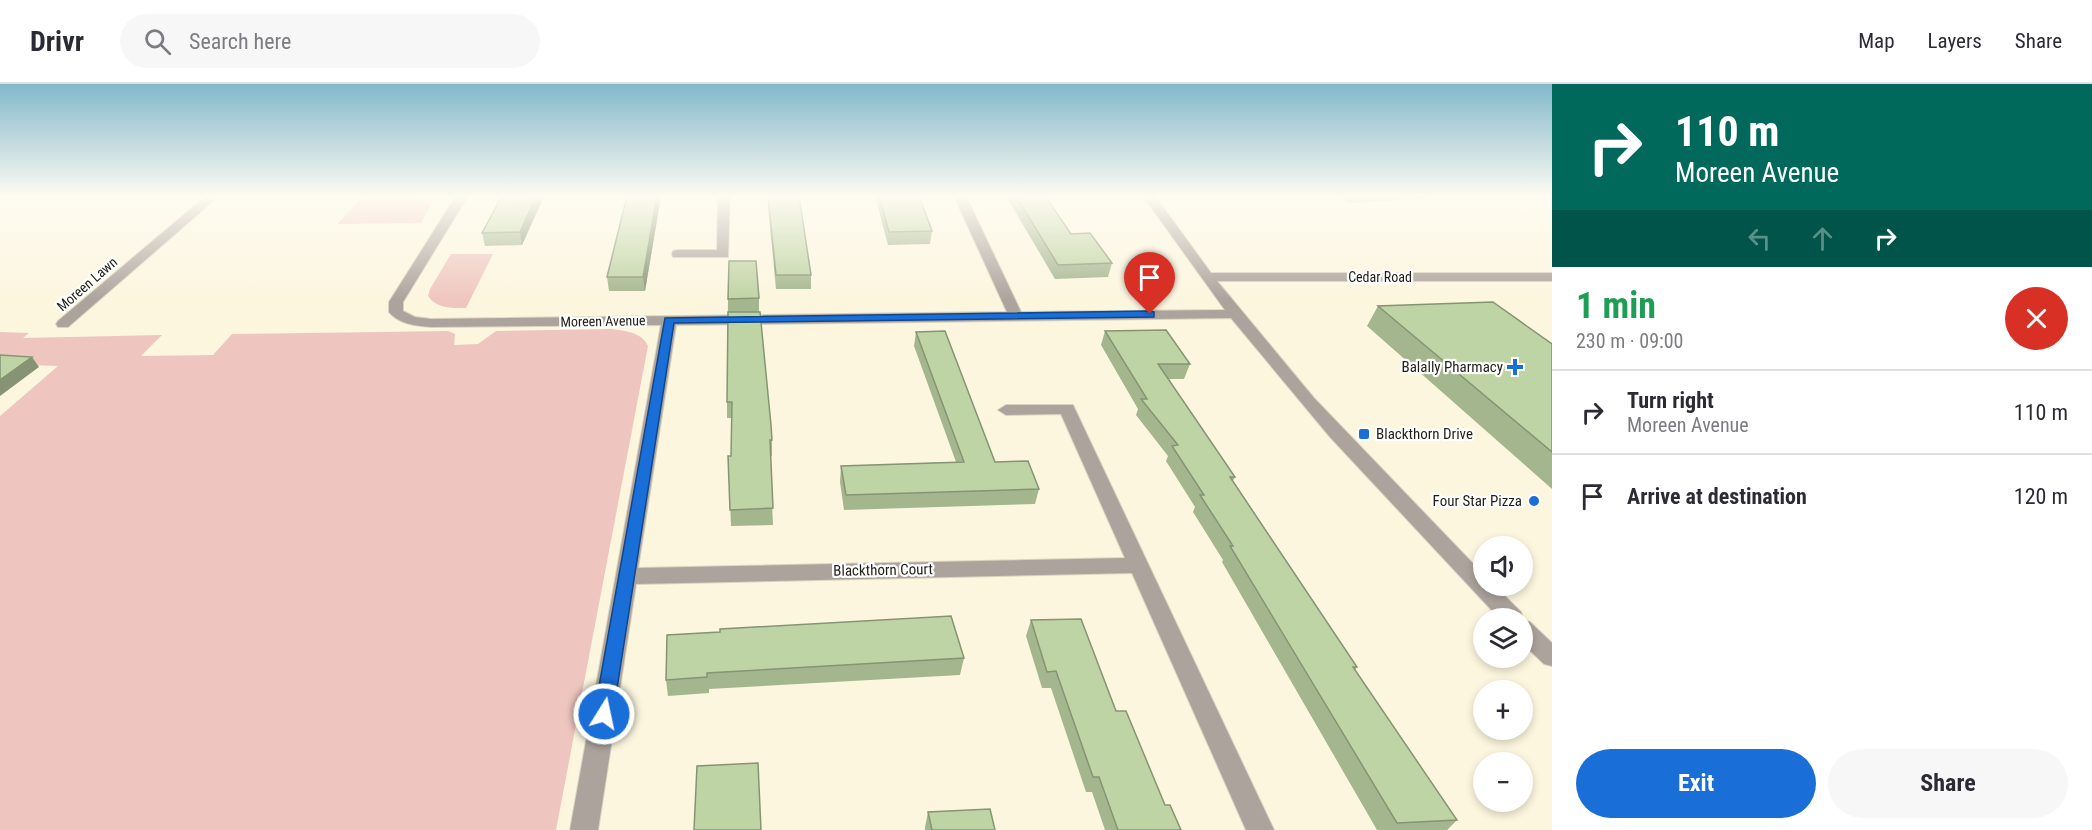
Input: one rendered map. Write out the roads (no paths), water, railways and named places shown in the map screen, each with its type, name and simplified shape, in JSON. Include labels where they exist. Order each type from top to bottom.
[{"type":"street","name":"Moreen Lawn","points":[[63,324],[172,231]]},
{"type":"street","name":"Moreen Avenue","points":[[440,231],[396,302],[396,312],[412,321],[431,323],[1236,314]]},
{"type":"street","points":[[678,254],[723,254],[723,231]]},
{"type":"street","points":[[976,231],[1016,316]]},
{"type":"street","points":[[1174,231],[1280,370],[1353,452],[1503,608]]},
{"type":"street","name":"Cedar Road","points":[[1208,277],[1552,277]]},
{"type":"street","points":[[584,830],[669,320]]},
{"type":"street","points":[[1006,410],[1067,409],[1260,830]]},
{"type":"street","name":"Blackthorn Court","points":[[627,576],[1138,565]]},
{"type":"street","points":[[1533,639],[1552,657]]},
{"type":"place","name":"Balally Pharmacy","points":[[1515,367]]},
{"type":"place","name":"Blackthorn Drive","points":[[1364,434]]},
{"type":"place","name":"Four Star Pizza","points":[[1534,501]]}]
